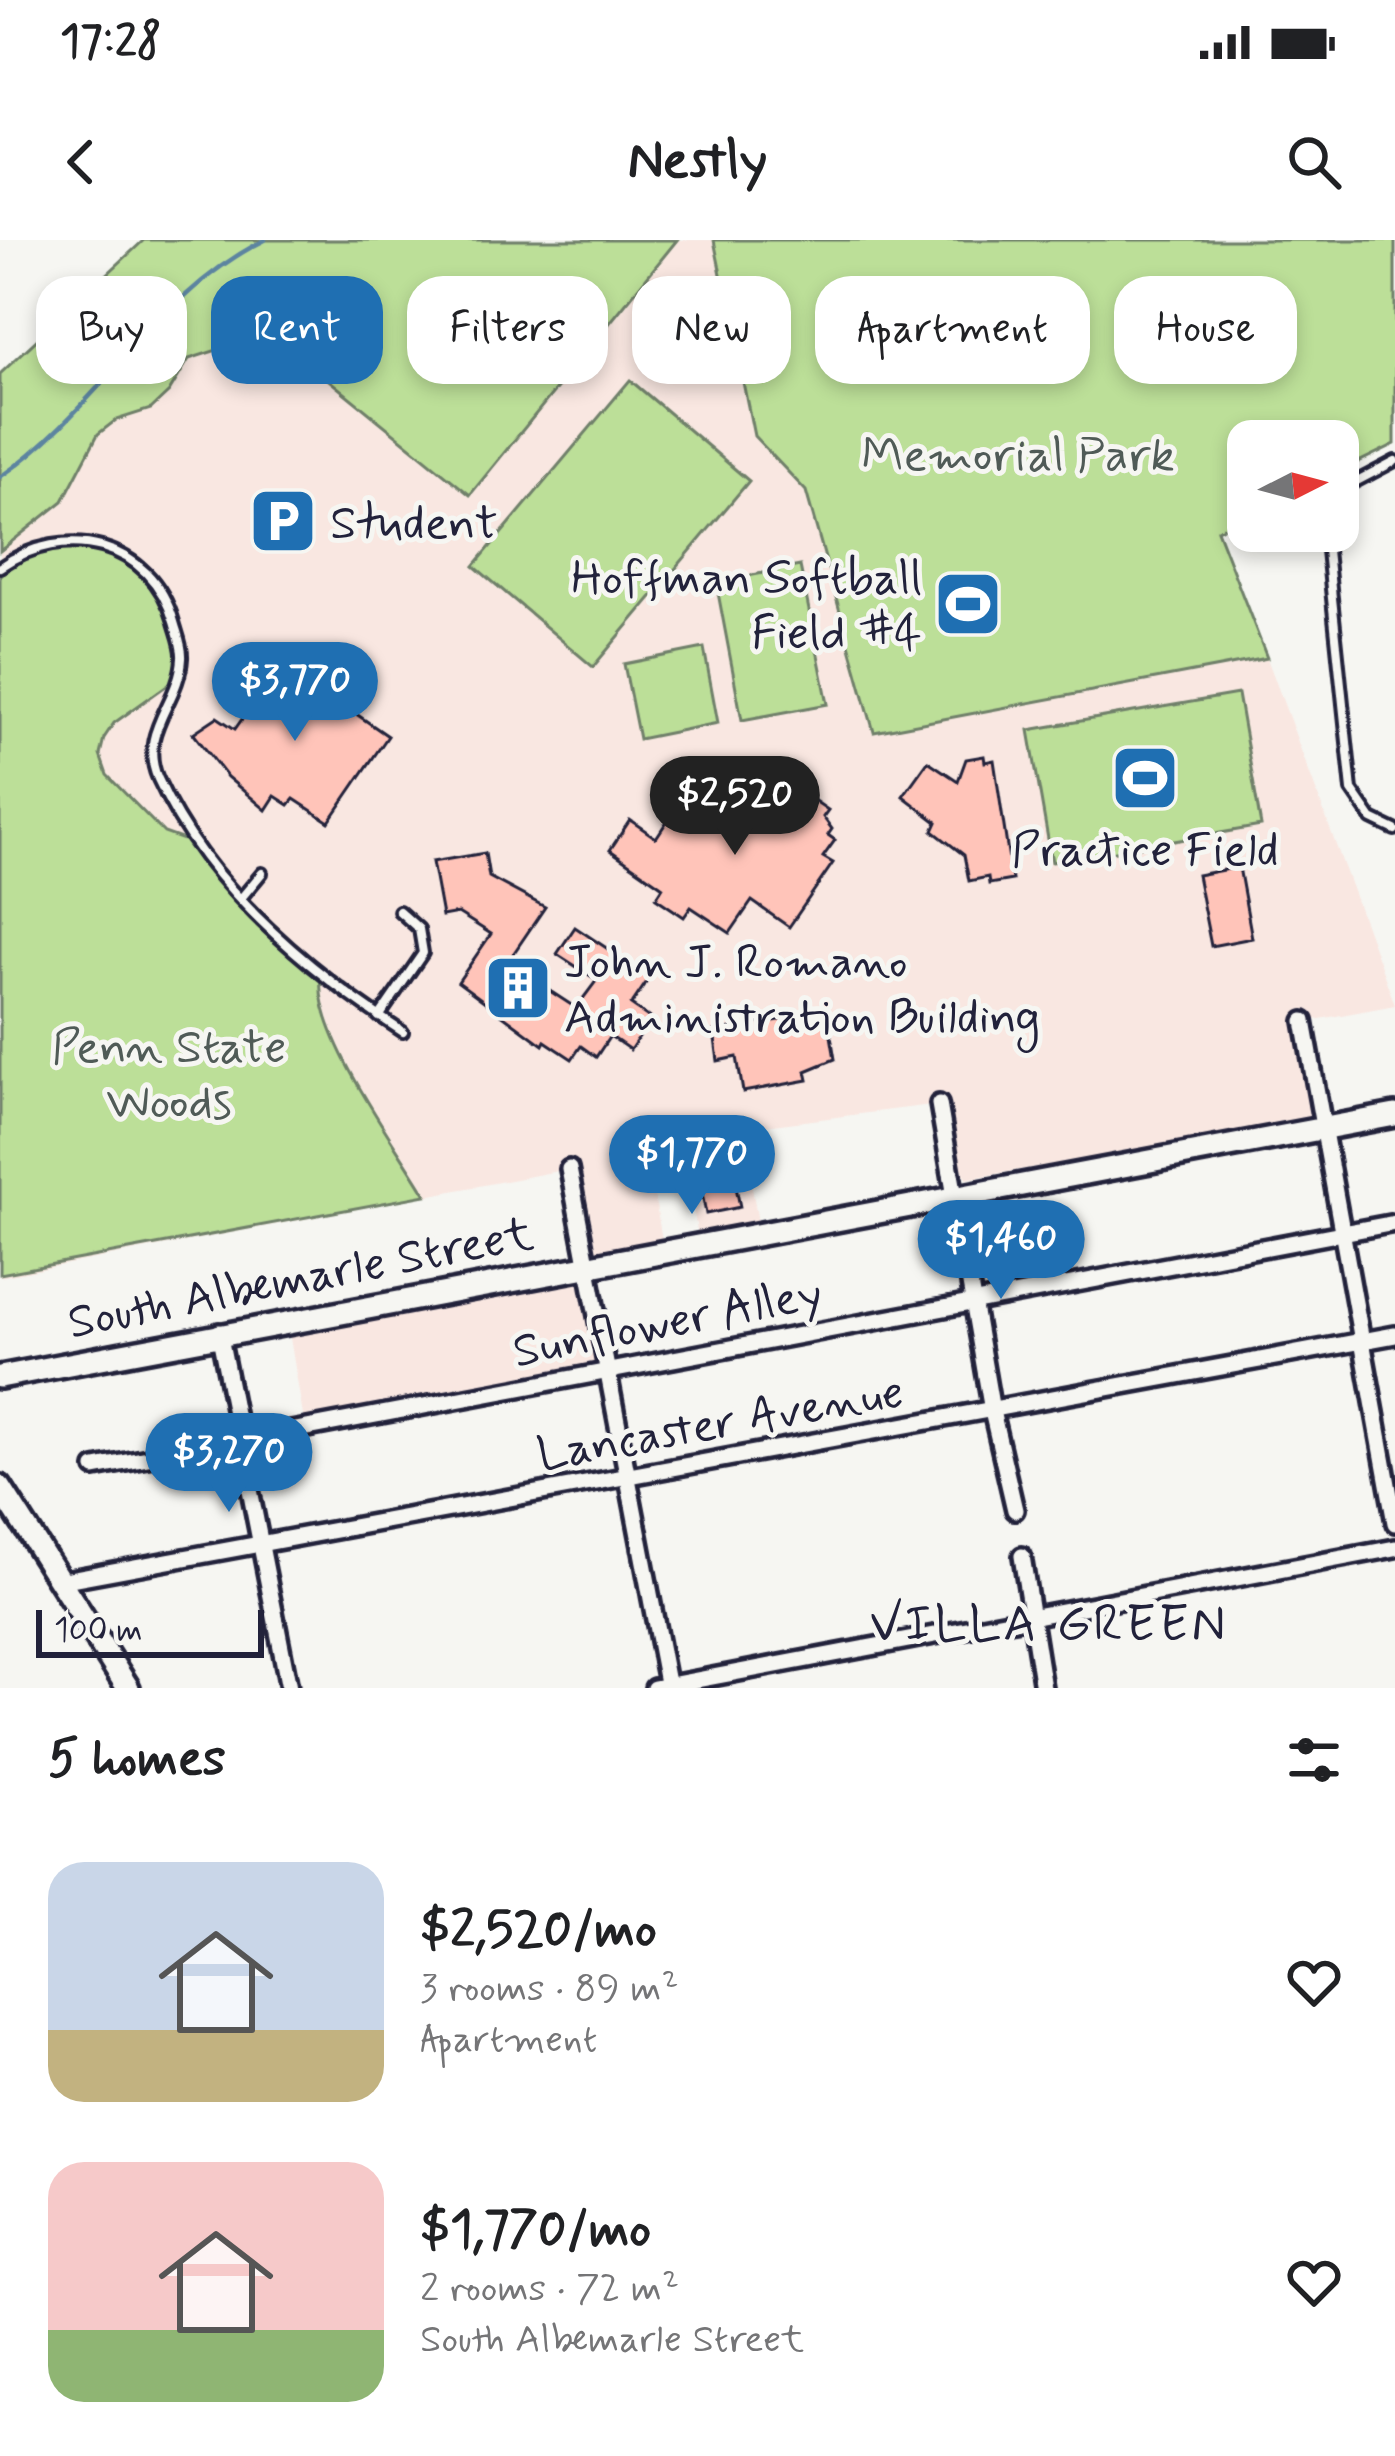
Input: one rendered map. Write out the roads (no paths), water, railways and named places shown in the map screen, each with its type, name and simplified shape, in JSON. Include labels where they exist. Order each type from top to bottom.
[{"type":"street","points":[[1304,1021],[1387,1441],[1395,1523]]},
{"type":"street","points":[[939,1104],[992,1411],[1016,1510]]},
{"type":"street","name":"South Albemarle Street","points":[[0,1377],[219,1332],[1395,1114]]},
{"type":"street","points":[[569,1169],[663,1687],[1030,1613],[1395,1548]]},
{"type":"street","name":"Sunflower Alley","points":[[95,1468],[1395,1223]]},
{"type":"street","points":[[219,1332],[290,1688]]},
{"type":"street","name":"Lancaster Avenue","points":[[59,1581],[1395,1335]]},
{"type":"street","points":[[0,1487],[128,1688]]},
{"type":"street","points":[[1022,1556],[1042,1688]]},
{"type":"lane","points":[[1359,480],[1395,461]]},
{"type":"lane","points":[[0,567],[28,548],[83,541],[108,546],[157,583],[182,656],[157,724],[152,760],[198,845],[321,978],[403,1032]]},
{"type":"lane","points":[[1327,552],[1352,790],[1372,819],[1395,830]]},
{"type":"lane","points":[[242,897],[262,873]]},
{"type":"lane","points":[[380,1017],[423,953],[419,928],[399,911]]},
{"type":"waterway","points":[[0,477],[68,419],[191,290],[265,240]]},
{"type":"place","name":"Student","points":[[283,521]]},
{"type":"place","name":"Hoffman Softball Field #4","points":[[968,604]]},
{"type":"place","name":"Practice Field","points":[[1145,778]]},
{"type":"place","name":"John J. Romano Administration Building","points":[[518,988]]},
{"type":"district","name":"VILLA GREEN","points":[[1049,1622]]},
{"type":"park label","name":"Memorial Park","points":[[1018,453]]},
{"type":"park label","name":"Penn State Woods","points":[[169,1072]]}]
